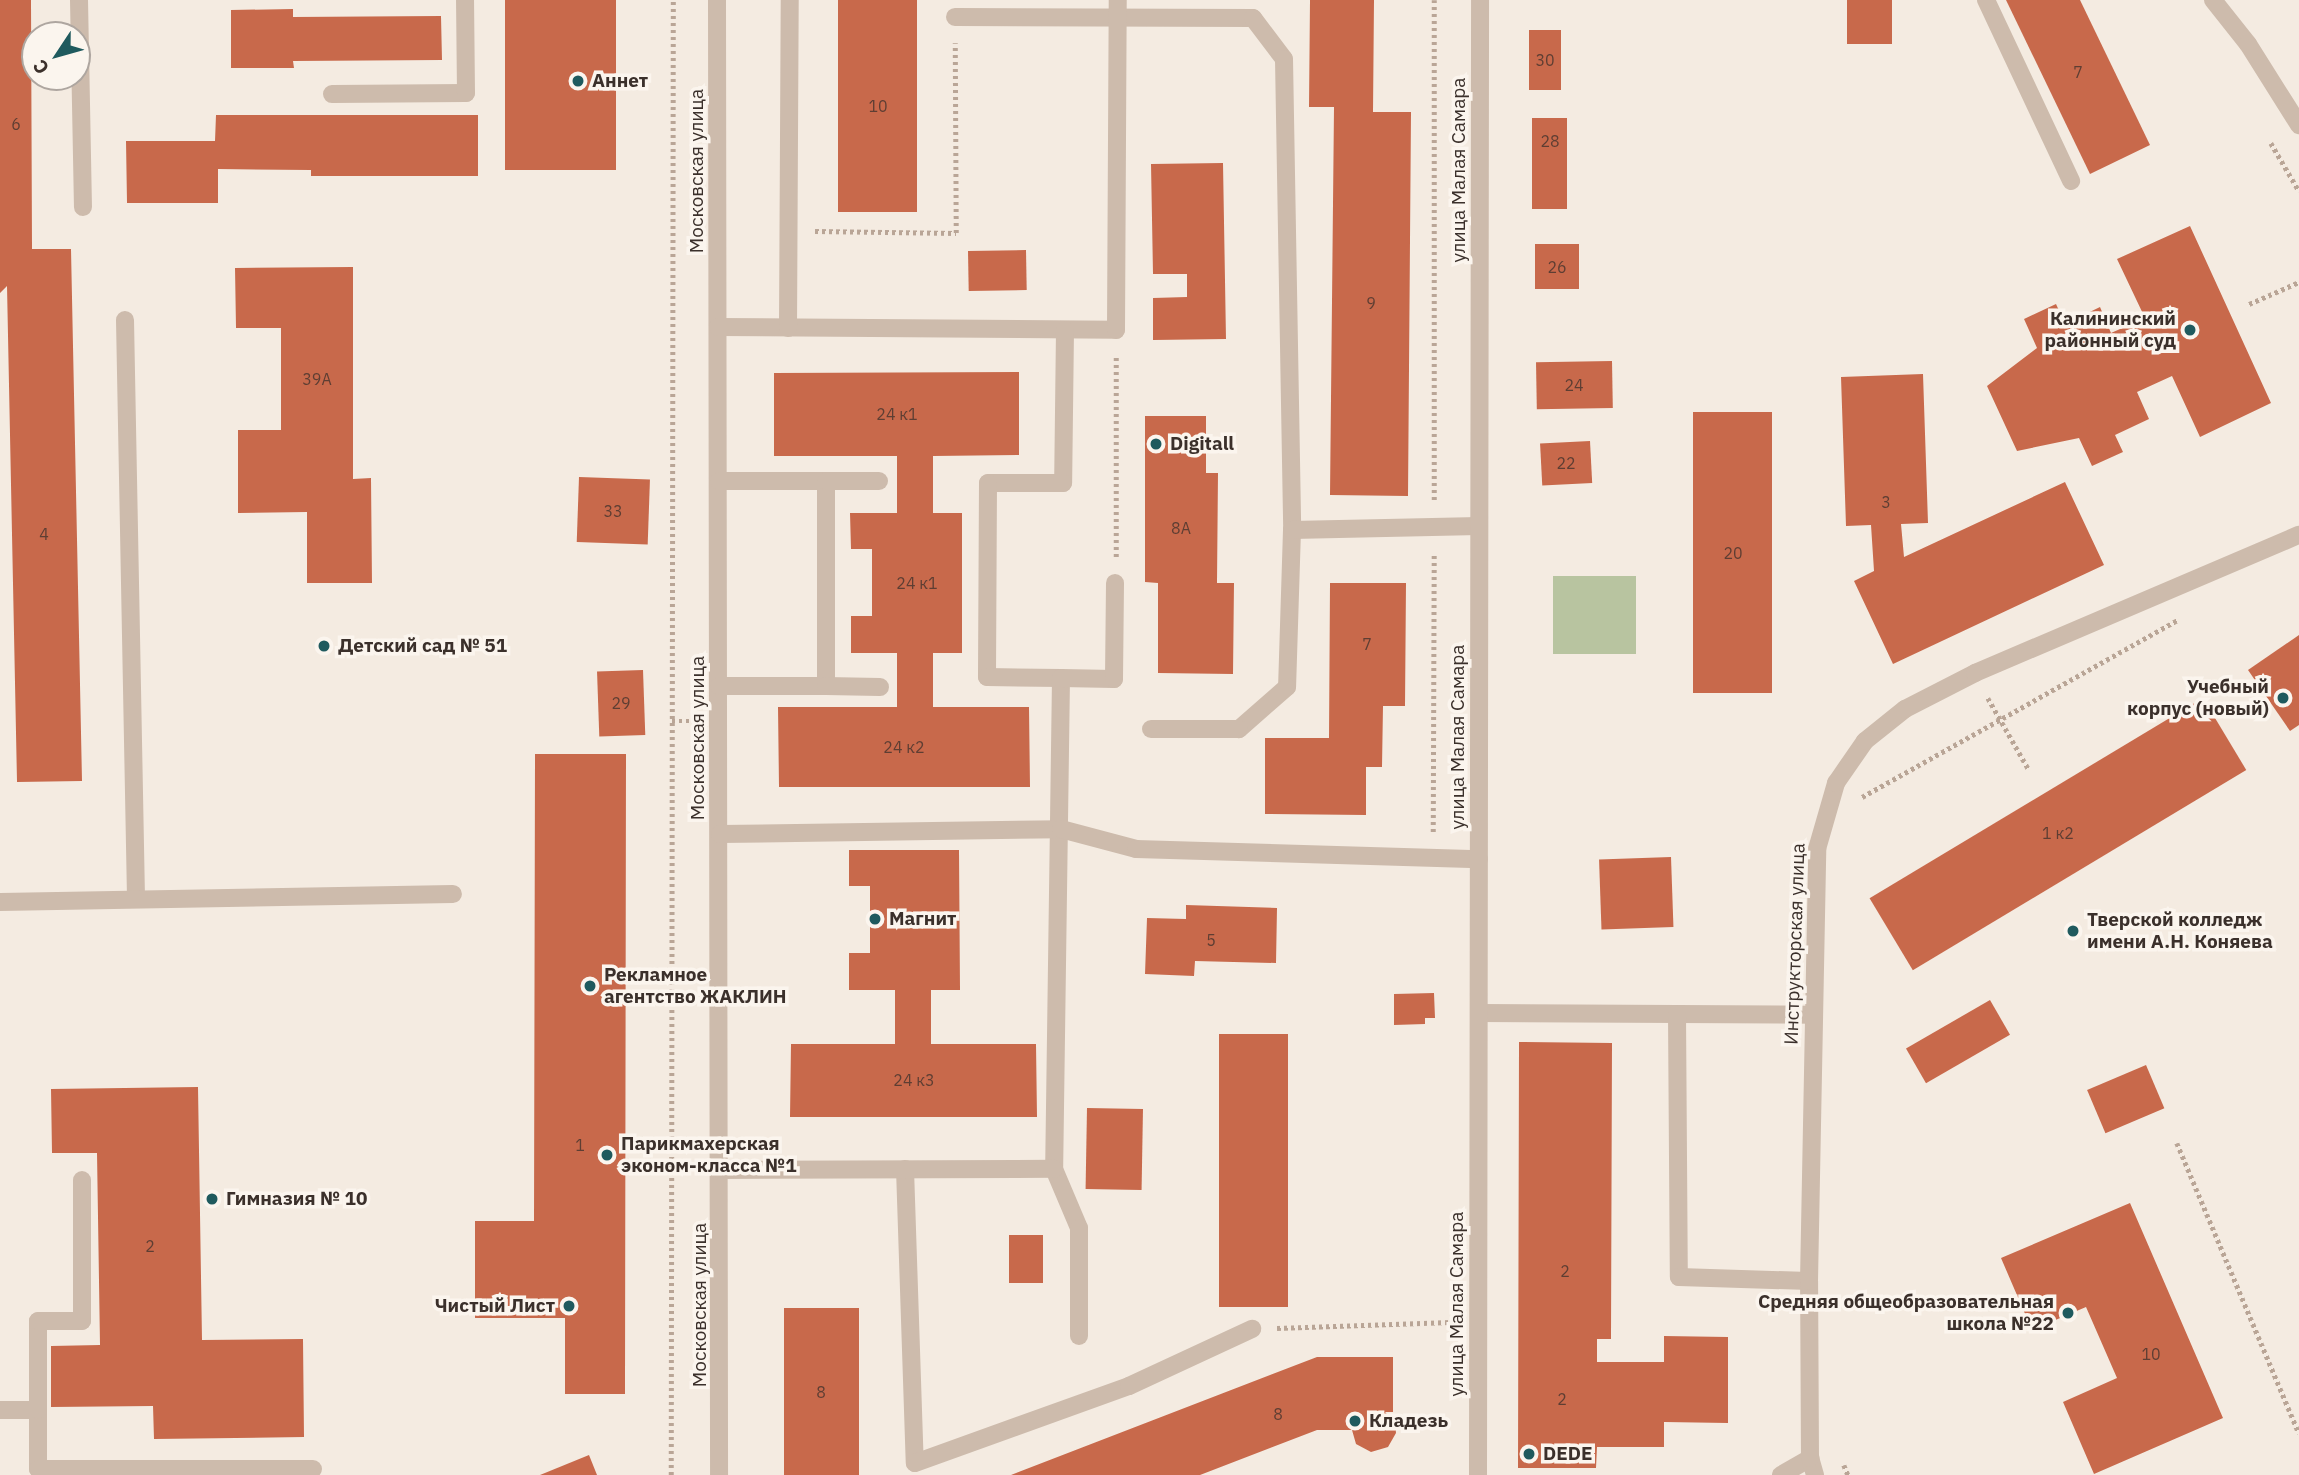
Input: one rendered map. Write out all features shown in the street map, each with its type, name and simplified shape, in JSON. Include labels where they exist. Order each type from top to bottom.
[{"type":"street","points":[[79,0],[83,207]]},
{"type":"street","points":[[332,94],[466,93],[466,0]]},
{"type":"street","name":"Московская улица","points":[[717,0],[721,1170],[719,1475]]},
{"type":"street","points":[[788,328],[790,0]]},
{"type":"street","points":[[718,327],[1116,330],[1118,0]]},
{"type":"street","name":"улица Малая Самара","points":[[1478,1475],[1480,0]]},
{"type":"street","points":[[1986,0],[2071,181]]},
{"type":"street","points":[[2213,0],[2249,44],[2299,125]]},
{"type":"street","points":[[955,17],[1253,18],[1284,59],[1292,530],[1287,687],[1239,729],[1151,729]]},
{"type":"street","points":[[125,320],[136,899]]},
{"type":"street","points":[[1065,330],[1063,483],[988,482],[987,677],[1114,679],[1115,583]]},
{"type":"street","points":[[719,481],[879,481]]},
{"type":"street","points":[[826,481],[826,686]]},
{"type":"street","points":[[1292,530],[1479,526]]},
{"type":"street","name":"Инструкторская улица","points":[[1812,1466],[1809,1281],[1819,832],[1836,783],[1865,741],[1905,709],[1975,673],[2299,535]]},
{"type":"street","points":[[1061,678],[1054,1169],[1079,1228],[1079,1336]]},
{"type":"street","points":[[719,687],[880,687]]},
{"type":"street","points":[[720,834],[1060,829],[1136,849],[1479,859]]},
{"type":"street","points":[[0,902],[453,894]]},
{"type":"street","points":[[1479,1013],[1813,1015]]},
{"type":"street","points":[[1677,1014],[1679,1277],[1809,1281]]},
{"type":"street","points":[[905,1169],[915,1463],[1129,1387],[1252,1329]]},
{"type":"street","points":[[721,1170],[1054,1169]]},
{"type":"street","points":[[82,1180],[82,1321],[38,1321],[38,1469],[313,1469]]},
{"type":"street","points":[[0,1410],[38,1410]]},
{"type":"street","points":[[1781,1475],[1812,1466]]},
{"type":"path","points":[[671,1475],[673,0]]},
{"type":"path","points":[[1433,858],[1434,0]]},
{"type":"path","points":[[789,231],[956,233],[955,17]]},
{"type":"path","points":[[2272,143],[2299,191]]},
{"type":"path","points":[[2249,304],[2299,282]]},
{"type":"path","points":[[1115,583],[1116,330]]},
{"type":"path","points":[[1858,799],[2180,618]]},
{"type":"path","points":[[2177,1143],[2299,1433]]},
{"type":"path","points":[[1252,1329],[1478,1321]]},
{"type":"path","points":[[1839,1451],[1848,1475]]},
{"type":"green space","points":[[1553,576],[1636,576],[1636,654],[1553,654]]},
{"type":"building","points":[[0,0],[31,0],[31,21],[21,21],[21,91],[31,91],[32,249],[71,249],[82,781],[17,782],[7,286],[0,293]]},
{"type":"building","points":[[505,0],[616,0],[616,170],[505,170]]},
{"type":"building","points":[[838,0],[917,0],[917,212],[838,212]]},
{"type":"building","points":[[1310,0],[1374,0],[1373,112],[1411,112],[1408,496],[1330,495],[1334,107],[1309,107]]},
{"type":"building","points":[[1847,0],[1892,0],[1892,44],[1847,44]]},
{"type":"building","points":[[2006,0],[2080,0],[2150,145],[2090,174]]},
{"type":"building","points":[[293,9],[293,17],[441,16],[442,60],[293,61],[294,68],[231,68],[231,10]]},
{"type":"building","points":[[1529,30],[1561,30],[1561,90],[1529,90]]},
{"type":"building","points":[[216,115],[478,115],[478,176],[311,176],[311,170],[218,169],[218,203],[127,203],[126,141],[215,141]]},
{"type":"building","points":[[1532,118],[1567,118],[1567,209],[1532,209]]},
{"type":"building","points":[[1223,163],[1226,339],[1153,340],[1153,298],[1187,297],[1187,274],[1153,274],[1151,164]]},
{"type":"building","points":[[2190,226],[2271,403],[2200,437],[2172,376],[2137,392],[2149,419],[2115,435],[2123,452],[2092,466],[2079,438],[2017,451],[1987,386],[2037,348],[2024,319],[2056,304],[2065,324],[2100,307],[2111,333],[2145,318],[2117,259]]},
{"type":"building","points":[[1535,244],[1579,244],[1579,289],[1535,289]]},
{"type":"building","points":[[1026,250],[1027,290],[969,291],[968,251]]},
{"type":"building","points":[[353,267],[353,479],[371,478],[372,583],[307,583],[307,512],[238,513],[238,430],[281,430],[281,328],[236,328],[235,268]]},
{"type":"building","points":[[1612,361],[1613,408],[1537,409],[1536,362]]},
{"type":"building","points":[[1019,372],[1019,455],[933,456],[933,513],[962,513],[962,653],[933,653],[933,707],[1029,707],[1030,787],[779,787],[778,707],[897,707],[897,653],[851,653],[851,616],[872,616],[872,549],[851,549],[850,513],[897,513],[897,456],[774,456],[774,373]]},
{"type":"building","points":[[1923,374],[1928,523],[1901,524],[1904,557],[2065,482],[2104,565],[1893,664],[1854,581],[1874,571],[1871,525],[1846,526],[1841,377]]},
{"type":"building","points":[[1693,412],[1772,412],[1772,693],[1693,693]]},
{"type":"building","points":[[1145,416],[1206,416],[1206,473],[1218,473],[1217,583],[1234,583],[1233,674],[1158,673],[1158,583],[1145,582]]},
{"type":"building","points":[[1590,441],[1592,483],[1542,486],[1540,444]]},
{"type":"building","points":[[579,477],[650,479],[648,544],[577,542]]},
{"type":"building","points":[[1330,583],[1406,583],[1405,706],[1383,706],[1382,767],[1366,767],[1366,815],[1265,814],[1265,738],[1329,738]]},
{"type":"building","name":"Учебный корпус (новый)","points":[[2299,635],[2299,725],[2290,731],[2248,670]]},
{"type":"building","points":[[643,670],[645,735],[599,737],[597,672]]},
{"type":"building","points":[[2203,698],[2246,770],[1913,970],[1870,898]]},
{"type":"building","points":[[535,754],[626,754],[625,1394],[565,1394],[565,1318],[475,1318],[475,1221],[534,1221]]},
{"type":"building","points":[[849,850],[959,850],[960,990],[931,990],[931,1044],[1036,1044],[1037,1117],[790,1117],[791,1044],[895,1044],[895,990],[849,990],[849,953],[870,953],[870,886],[849,886]]},
{"type":"building","points":[[1671,857],[1673,927],[1601,929],[1599,860]]},
{"type":"building","points":[[1186,905],[1277,908],[1276,963],[1195,961],[1194,976],[1145,974],[1147,918],[1186,919]]},
{"type":"building","points":[[1434,993],[1435,1018],[1425,1018],[1425,1024],[1394,1025],[1394,994]]},
{"type":"building","points":[[1990,1000],[2010,1035],[1926,1083],[1906,1048]]},
{"type":"building","points":[[1219,1034],[1288,1034],[1288,1307],[1219,1307]]},
{"type":"building","points":[[1519,1042],[1612,1043],[1611,1339],[1597,1339],[1597,1362],[1664,1362],[1664,1336],[1728,1337],[1728,1423],[1664,1422],[1664,1447],[1597,1447],[1596,1468],[1518,1468]]},
{"type":"building","points":[[2146,1065],[2164,1108],[2105,1133],[2087,1090]]},
{"type":"building","points":[[198,1087],[202,1340],[303,1339],[304,1437],[154,1439],[153,1406],[51,1407],[51,1346],[100,1345],[97,1153],[52,1153],[51,1089]]},
{"type":"building","points":[[1087,1108],[1143,1109],[1142,1190],[1086,1189]]},
{"type":"building","points":[[2130,1203],[2223,1418],[2094,1474],[2063,1402],[2117,1378],[2086,1307],[2032,1330],[2001,1258]]},
{"type":"building","points":[[1009,1235],[1043,1235],[1043,1283],[1009,1283]]},
{"type":"building","points":[[784,1308],[859,1308],[859,1475],[784,1475]]},
{"type":"building","points":[[1317,1357],[1393,1357],[1393,1412],[1385,1412],[1395,1423],[1396,1433],[1388,1447],[1371,1452],[1356,1444],[1352,1430],[1317,1430],[1200,1475],[1011,1475]]},
{"type":"building","points":[[589,1455],[597,1475],[540,1475]]},
{"type":"place","name":"Аннет","points":[[578,81]]},
{"type":"place","name":"Калининский районный суд","points":[[2190,330]]},
{"type":"place","name":"Digitall","points":[[1156,444]]},
{"type":"place","name":"Детский сад № 51","points":[[324,646]]},
{"type":"place","name":"Учебный корпус (новый)","points":[[2283,698]]},
{"type":"place","name":"Магнит","points":[[875,919]]},
{"type":"place","name":"Тверской колледж имени А.Н. Коняева","points":[[2073,931]]},
{"type":"place","name":"Рекламное агентство ЖАКЛИН","points":[[590,986]]},
{"type":"place","name":"Парикмахерская эконом-класса №1","points":[[607,1155]]},
{"type":"place","name":"Гимназия № 10","points":[[212,1199]]},
{"type":"place","name":"Чистый Лист","points":[[569,1306]]},
{"type":"place","name":"Средняя общеобразовательная школа №22","points":[[2068,1313]]},
{"type":"place","name":"Кладезь","points":[[1355,1421]]},
{"type":"place","name":"DEDE","points":[[1529,1454]]}]
